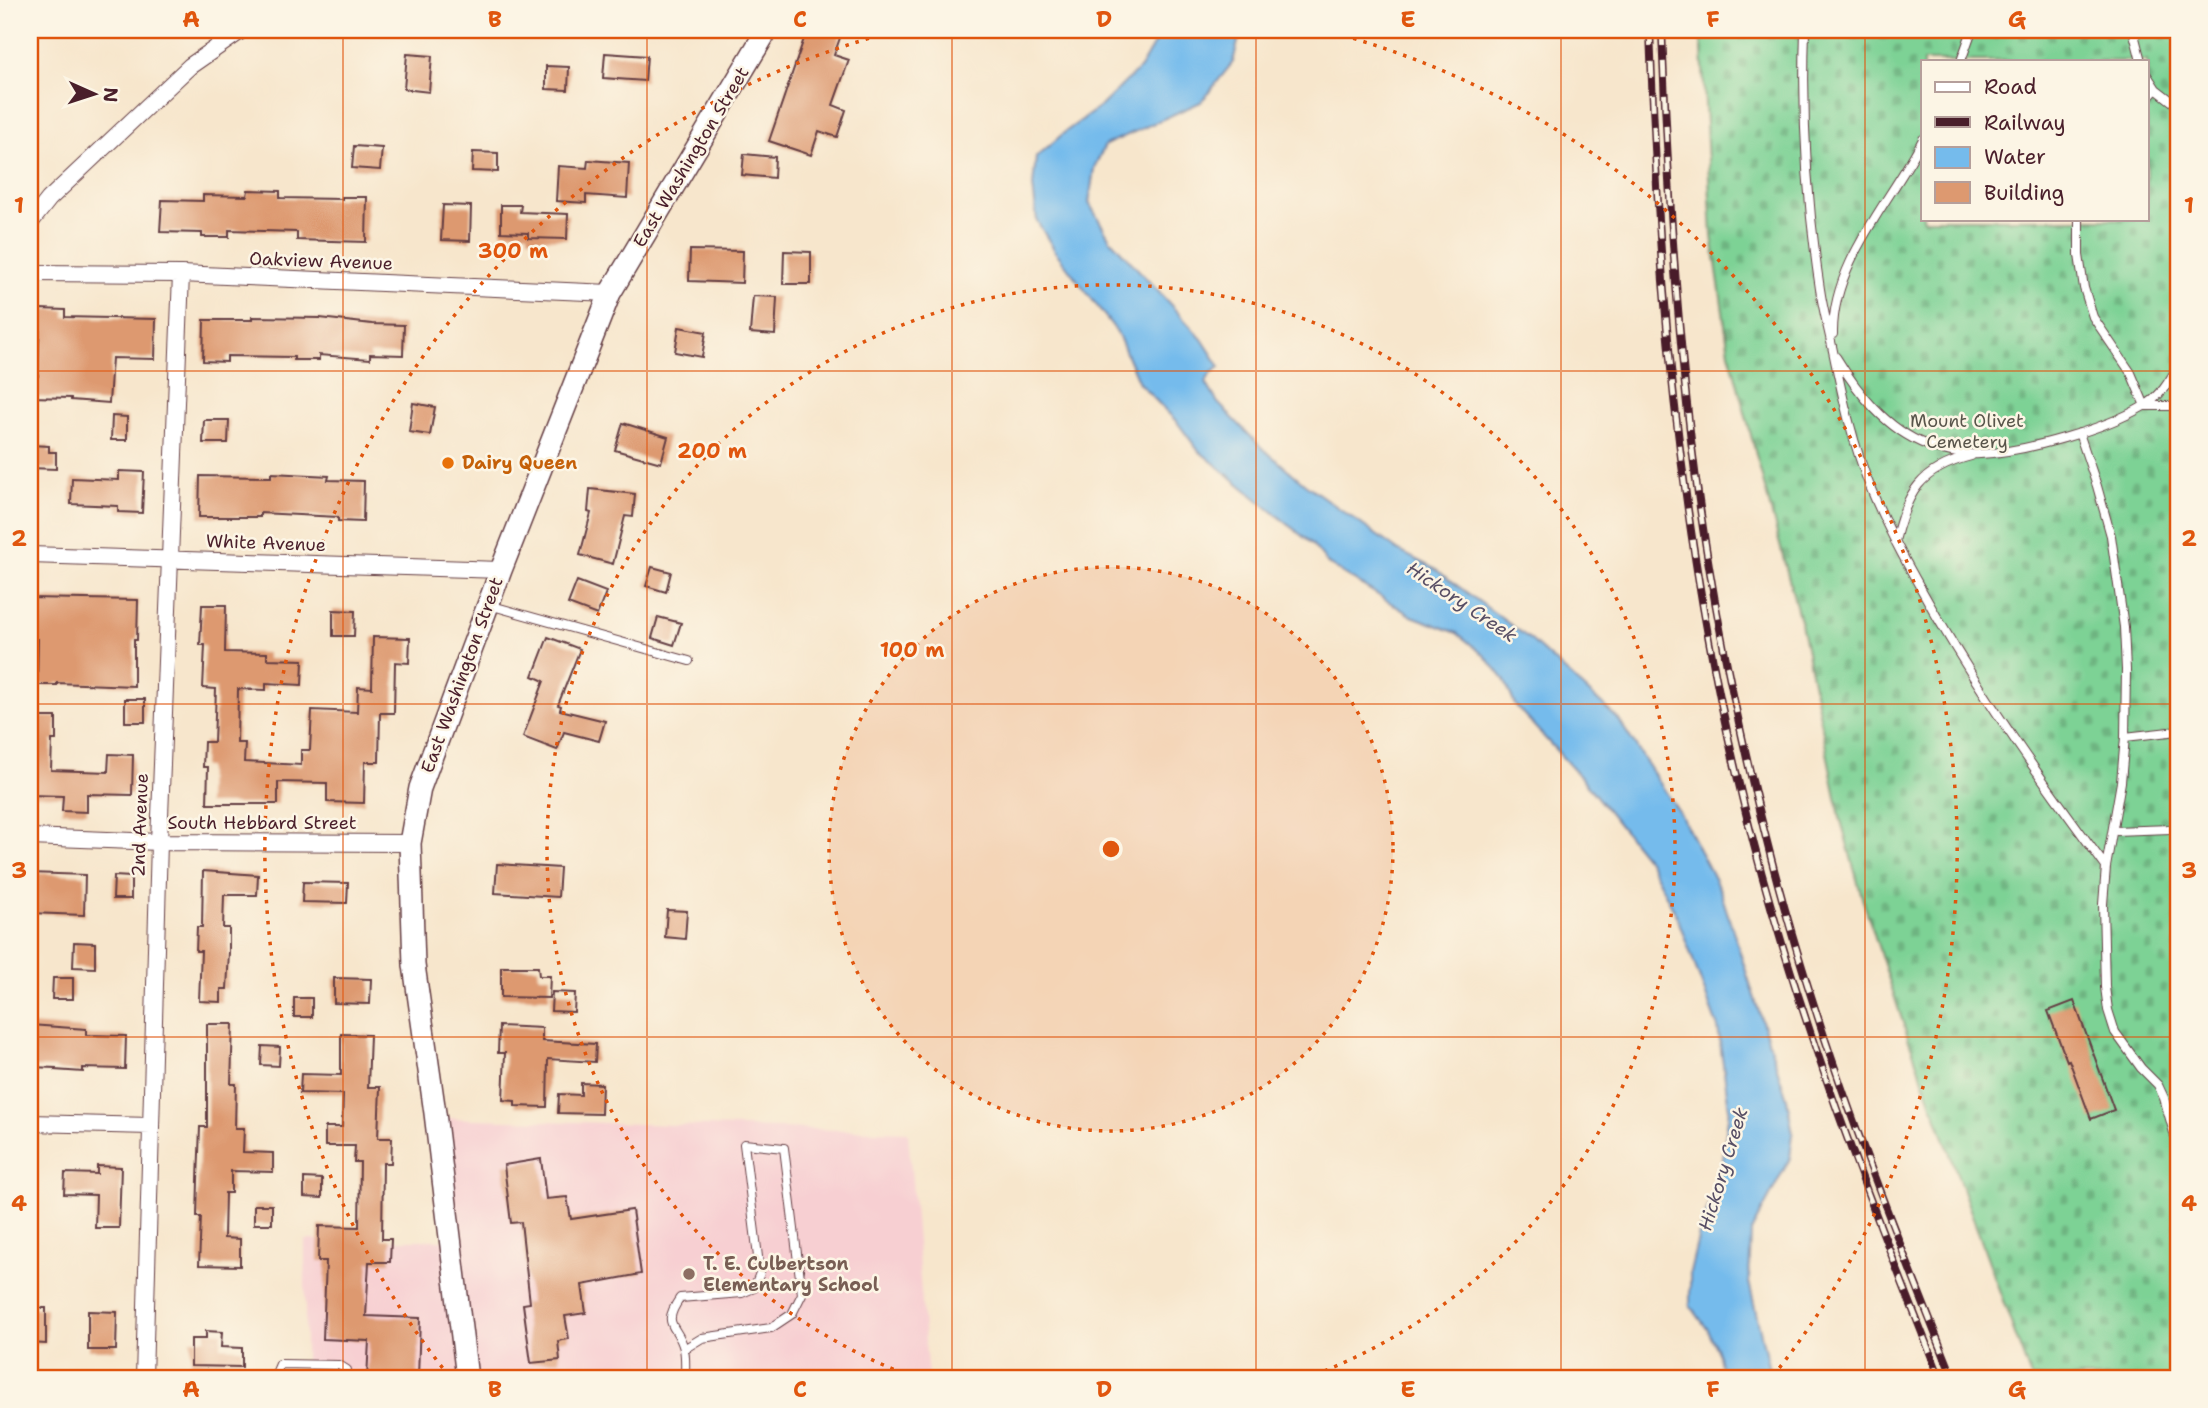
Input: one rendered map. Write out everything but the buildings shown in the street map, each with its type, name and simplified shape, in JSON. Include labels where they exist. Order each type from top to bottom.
[{"type":"street","points":[[30,223],[49,199],[190,66],[242,30]]},
{"type":"street","name":"East Washington Street","points":[[467,1378],[414,965],[410,844],[420,788],[501,570],[610,293],[766,30]]},
{"type":"street","name":"Oakview Avenue","points":[[30,273],[181,274],[610,293]]},
{"type":"street","name":"2nd Avenue","points":[[145,1378],[168,559],[181,274]]},
{"type":"street","name":"White Avenue","points":[[30,555],[501,570]]},
{"type":"street","name":"South Hebbard Street","points":[[30,837],[159,842],[410,844]]},
{"type":"street","points":[[30,1123],[151,1126]]},
{"type":"lane","points":[[1805,30],[1808,180],[1812,232],[1821,292],[1854,443],[1895,541],[1961,659],[2004,726],[2106,867]]},
{"type":"lane","points":[[1961,60],[1972,30]]},
{"type":"lane","points":[[2133,30],[2141,60]]},
{"type":"lane","points":[[2148,77],[2156,89],[2178,106]]},
{"type":"lane","points":[[2148,98],[2156,89]]},
{"type":"lane","points":[[1921,142],[1864,238],[1841,284],[1834,305],[1834,353],[1853,384],[1877,411],[1901,432],[1950,452],[1978,454]]},
{"type":"lane","points":[[2080,220],[2081,266],[2092,317],[2131,373],[2145,406]]},
{"type":"lane","points":[[1895,541],[1902,509],[1926,477],[1954,460],[2079,433],[2145,406],[2164,390],[2178,366]]},
{"type":"lane","points":[[2145,406],[2178,407]]},
{"type":"lane","points":[[2079,433],[2111,536],[2124,627],[2125,737],[2106,867],[2102,949],[2108,1010],[2115,1032],[2141,1068],[2158,1085],[2165,1098],[2178,1147]]},
{"type":"lane","points":[[489,605],[689,661]]},
{"type":"lane","points":[[2125,737],[2178,731]]},
{"type":"lane","points":[[2113,831],[2171,830],[2178,827]]},
{"type":"lane","points":[[684,1349],[702,1338],[771,1328],[792,1314],[802,1294],[784,1148],[744,1144],[760,1273],[754,1288],[742,1293],[680,1298],[671,1311],[671,1326],[684,1349],[685,1378]]},
{"type":"lane","points":[[274,1378],[280,1364],[339,1365],[347,1370],[347,1378]]},
{"type":"shaded area","name":"T. E. Culbertson Elementary School","points":[[441,1118],[908,1132],[928,1378],[305,1378],[305,1240],[455,1240]]},
{"type":"green space","name":"Mount Olivet Cemetery","points":[[1701,30],[2178,30],[2178,1378],[2031,1378],[1909,1041],[1861,894],[1840,817],[1803,632],[1729,352],[1712,236]]},
{"type":"water","name":"Hickory Creek","points":[[1162,30],[1241,30],[1233,62],[1201,102],[1105,145],[1094,168],[1089,203],[1110,239],[1202,339],[1220,367],[1210,374],[1206,383],[1218,403],[1261,447],[1305,484],[1399,551],[1435,569],[1531,640],[1618,719],[1682,817],[1720,890],[1787,1099],[1793,1134],[1790,1158],[1751,1232],[1749,1282],[1771,1378],[1723,1378],[1719,1355],[1708,1330],[1690,1305],[1690,1272],[1699,1234],[1722,1167],[1729,1108],[1718,1028],[1676,914],[1647,859],[1584,781],[1515,705],[1504,679],[1485,656],[1457,633],[1412,616],[1328,564],[1312,544],[1198,450],[1177,422],[1139,383],[1117,332],[1055,251],[1037,221],[1033,186],[1036,157],[1101,106],[1140,68]]},
{"type":"railway","points":[[1650,30],[1663,281],[1677,423],[1708,636],[1737,776],[1773,913],[1815,1048],[1863,1181],[1940,1378]]},
{"type":"railway","points":[[1662,30],[1672,235],[1691,440],[1713,590],[1743,739],[1784,907],[1827,1044],[1900,1245],[1953,1378]]},
{"type":"place","name":"Dairy Queen","points":[[448,463]]},
{"type":"place","name":"T. E. Culbertson Elementary School","points":[[689,1274]]}]
